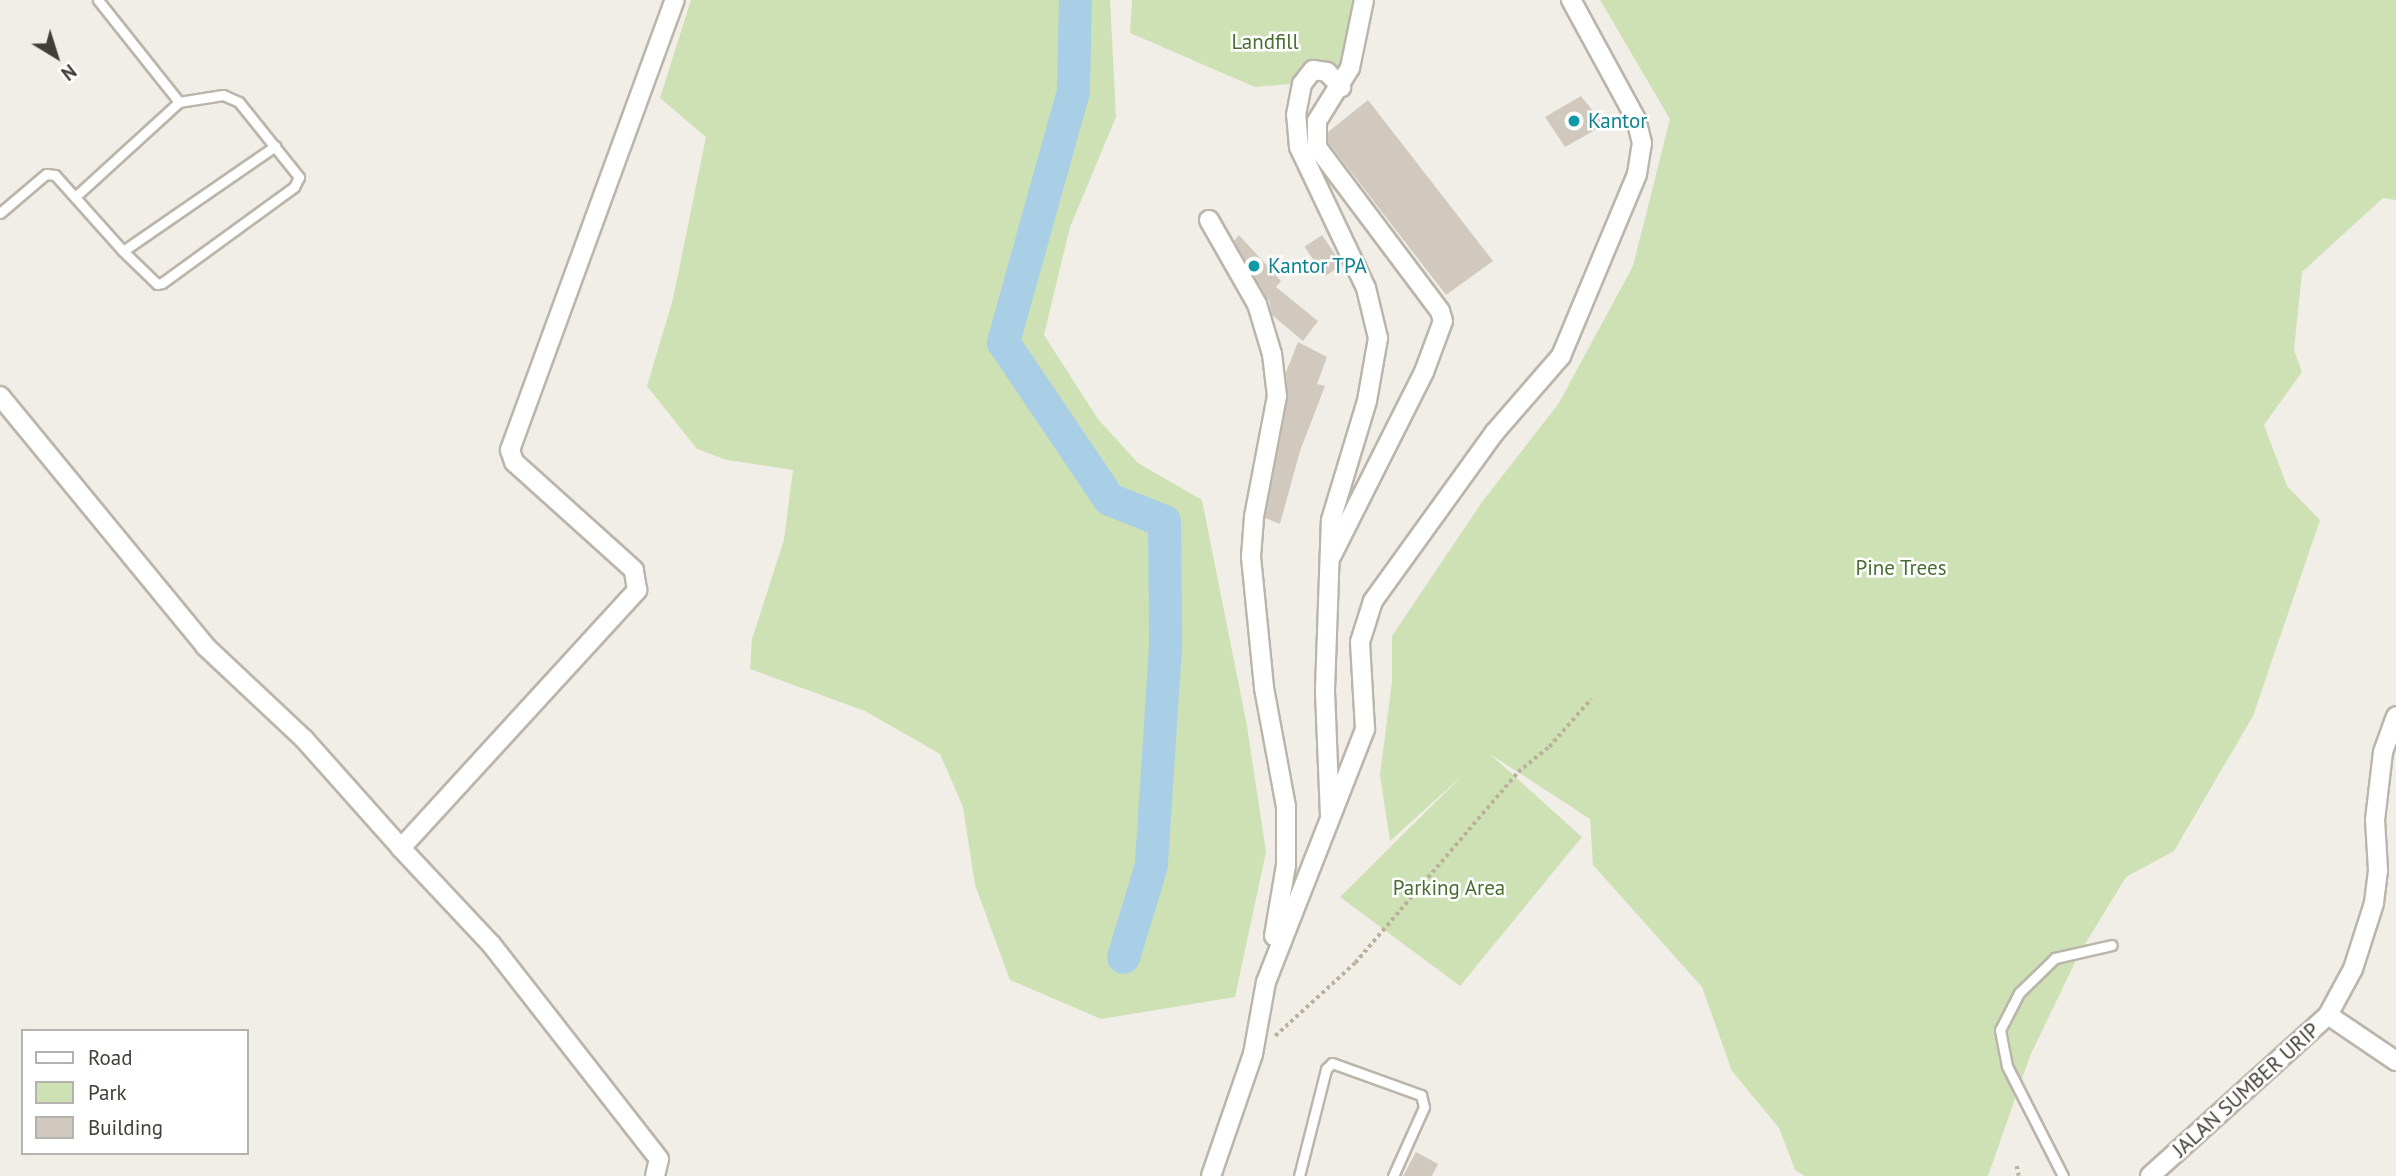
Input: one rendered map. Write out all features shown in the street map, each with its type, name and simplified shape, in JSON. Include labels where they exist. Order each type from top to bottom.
[{"type":"street","points":[[401,848],[637,590],[634,570],[514,462],[510,450],[675,0]]},
{"type":"street","points":[[1327,566],[1424,372],[1443,321],[1440,311],[1317,147],[1317,121],[1341,87],[1350,68],[1364,0]]},
{"type":"street","points":[[1266,982],[1304,878],[1330,824],[1365,730],[1360,642],[1373,601],[1495,432],[1561,356],[1637,174],[1642,143],[1636,119],[1571,0]]},
{"type":"street","points":[[1330,824],[1325,690],[1327,566],[1331,520],[1367,401],[1378,338],[1366,288],[1299,147],[1296,115],[1302,84],[1313,70],[1327,72],[1341,87]]},
{"type":"street","points":[[1209,220],[1257,304],[1272,354],[1277,396],[1254,517],[1251,557],[1264,688],[1286,807],[1286,865],[1253,1054],[1211,1176]]},
{"type":"street","points":[[0,396],[205,646],[304,739],[491,944],[659,1159],[654,1176]]},
{"type":"street","name":"JALAN SUMBER URIP","points":[[2150,1176],[2329,1015],[2353,970],[2374,903],[2378,870],[2375,820],[2383,752],[2396,716]]},
{"type":"street","points":[[2329,1015],[2396,1061]]},
{"type":"lane","points":[[98,0],[179,102]]},
{"type":"lane","points":[[0,213],[46,174],[55,175],[123,251],[157,284],[166,282],[299,182],[275,146],[230,97],[179,102],[76,196]]},
{"type":"lane","points":[[123,251],[275,146]]},
{"type":"lane","points":[[2063,1176],[2007,1066],[2000,1030],[2018,993],[2054,958],[2112,945]]},
{"type":"lane","points":[[1299,1176],[1326,1069],[1332,1063],[1421,1095],[1423,1107],[1393,1176]]},
{"type":"path","points":[[1253,1054],[1355,963],[1518,772],[1549,747],[1591,699]]},
{"type":"path","points":[[2017,1166],[2019,1176]]},
{"type":"green space","points":[[691,0],[1110,0],[1116,117],[1070,227],[1044,335],[1098,419],[1138,463],[1202,500],[1247,726],[1266,852],[1235,997],[1101,1019],[1010,980],[975,885],[963,807],[940,754],[865,711],[750,669],[752,639],[784,540],[793,470],[727,460],[697,449],[647,386],[673,299],[706,137],[660,98]]},
{"type":"green space","name":"Landfill","points":[[1132,0],[1362,0],[1341,85],[1329,71],[1301,83],[1255,87],[1130,33]]},
{"type":"green space","name":"Pine Trees","points":[[1600,0],[2396,0],[2396,200],[2383,198],[2302,272],[2294,350],[2302,372],[2264,425],[2287,486],[2320,520],[2253,716],[2174,851],[2126,877],[2079,954],[2030,1056],[1988,1176],[1805,1176],[1795,1170],[1779,1128],[1732,1071],[1702,987],[1593,865],[1590,819],[1490,754],[1582,837],[1460,986],[1340,897],[1465,773],[1390,841],[1380,775],[1392,681],[1392,636],[1482,502],[1559,403],[1633,266],[1670,119]]},
{"type":"building","name":"Kantor","points":[[1581,96],[1604,125],[1565,147],[1545,117]]},
{"type":"building","points":[[1368,100],[1493,261],[1446,295],[1328,142],[1328,132]]},
{"type":"building","points":[[1239,235],[1281,281],[1276,287],[1318,321],[1303,341],[1272,315],[1269,301],[1234,241]]},
{"type":"building","points":[[1322,235],[1342,265],[1325,277],[1305,247]]},
{"type":"building","points":[[1298,342],[1327,357],[1317,384],[1325,386],[1300,451],[1280,524],[1265,518],[1288,398],[1286,372]]},
{"type":"building","points":[[1416,1152],[1438,1164],[1432,1176],[1403,1176]]},
{"type":"waterway","points":[[1075,0],[1073,91],[1003,342],[1109,499],[1164,521],[1165,646],[1151,865],[1123,957]]},
{"type":"place","name":"Kantor","points":[[1574,121]]},
{"type":"place","name":"Kantor TPA","points":[[1254,266]]},
{"type":"park label","name":"Parking Area","points":[[1449,888]]}]
